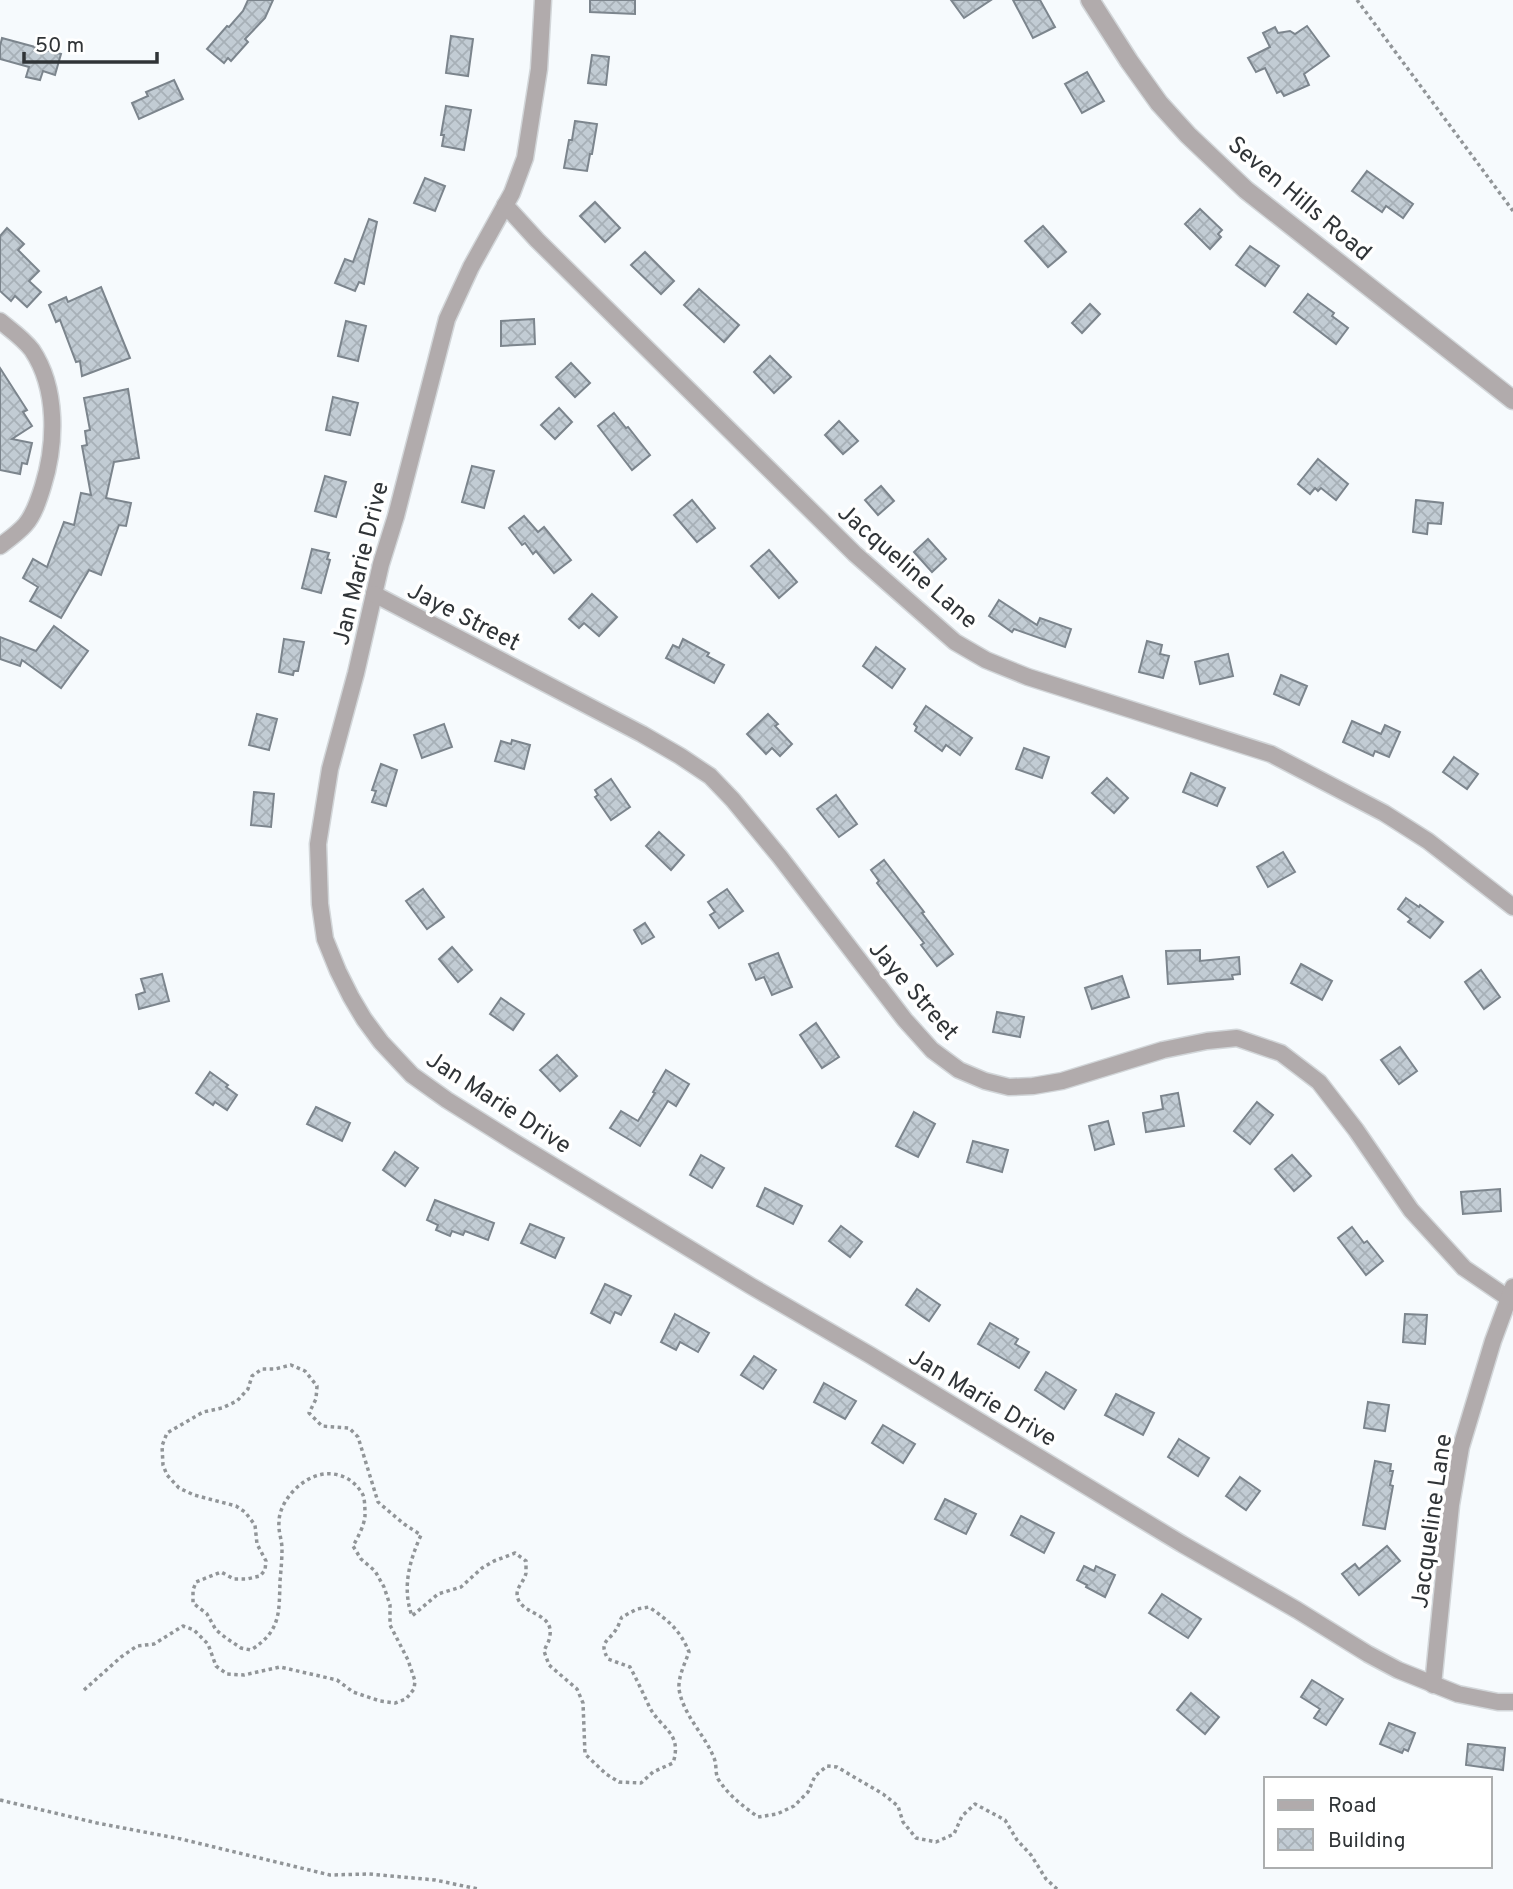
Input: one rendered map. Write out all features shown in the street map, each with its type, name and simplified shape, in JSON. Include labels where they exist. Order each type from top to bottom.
[{"type":"street","name":"Jan Marie Drive","points":[[543,0],[539,69],[525,158],[505,205],[471,267],[447,319],[330,769],[318,844],[320,904],[325,939],[338,971],[364,1019],[412,1075],[447,1100],[1182,1544],[1398,1670],[1458,1694],[1498,1702],[1513,1702]]},
{"type":"street","name":"Seven Hills Road","points":[[1090,0],[1159,103],[1188,135],[1246,190],[1513,400]]},
{"type":"street","name":"Jacqueline Lane","points":[[505,205],[537,240],[855,554],[955,642],[986,660],[1028,677],[1271,754],[1384,813],[1428,841],[1513,907]]},
{"type":"street","points":[[0,321],[32,349],[42,370],[51,401],[53,434],[48,471],[39,500],[26,524],[0,546]]},
{"type":"street","name":"Jaye Street","points":[[374,594],[642,734],[710,776],[779,857],[905,1020],[932,1050],[959,1070],[1009,1087],[1033,1086],[1062,1082],[1163,1050],[1207,1041],[1237,1038],[1281,1053],[1320,1082],[1411,1210],[1464,1268],[1511,1293]]},
{"type":"street","name":"Jacqueline Lane","points":[[1433,1685],[1451,1505],[1461,1447],[1493,1340],[1511,1293]]},
{"type":"path","points":[[1357,0],[1513,211]]},
{"type":"path","points":[[85,1690],[137,1646],[154,1644],[183,1626],[194,1630],[208,1644],[216,1666],[227,1674],[244,1675],[280,1667],[337,1679],[353,1692],[395,1703],[406,1699],[414,1689],[415,1681],[408,1660],[390,1625],[390,1605],[384,1587],[354,1546],[365,1518],[364,1497],[340,1474],[326,1473],[309,1478],[290,1494],[281,1510],[278,1524],[282,1551],[280,1612],[272,1632],[259,1645],[251,1650],[233,1643],[216,1630],[206,1614],[193,1603],[196,1582],[221,1572],[234,1578],[260,1576],[265,1570],[266,1561],[257,1544],[255,1525],[245,1513],[236,1506],[194,1495],[180,1488],[167,1475],[163,1465],[162,1446],[167,1433],[203,1412],[237,1401],[248,1389],[252,1376],[262,1370],[291,1365],[305,1371],[317,1387],[316,1399],[309,1413],[322,1426],[349,1429],[358,1437],[378,1502],[421,1535],[407,1577],[407,1602],[412,1616],[438,1594],[461,1587],[494,1561],[515,1553],[526,1562],[526,1573],[517,1590],[518,1601],[540,1615],[549,1625],[550,1635],[544,1651],[549,1665],[577,1689],[583,1703],[585,1754],[606,1774],[619,1782],[641,1783],[653,1772],[673,1763],[677,1752],[672,1734],[650,1709],[630,1667],[608,1659],[604,1650],[605,1643],[617,1629],[622,1617],[637,1609],[649,1607],[668,1620],[683,1637],[689,1652],[679,1688],[686,1710],[716,1761],[716,1777],[736,1801],[758,1817],[777,1814],[794,1806],[808,1792],[815,1776],[827,1766],[837,1767],[898,1806],[903,1822],[916,1838],[936,1842],[954,1834],[962,1816],[975,1804],[1005,1820],[1046,1879],[1057,1889]]},
{"type":"path","points":[[0,1800],[330,1875],[369,1874],[436,1880],[478,1889]]},
{"type":"building","points":[[248,0],[273,0],[265,18],[245,39],[248,42],[231,61],[228,58],[224,63],[207,49],[243,11]]},
{"type":"building","points":[[590,0],[635,0],[635,14],[590,12]]},
{"type":"building","points":[[951,0],[991,0],[964,18]]},
{"type":"building","points":[[1013,0],[1040,0],[1055,27],[1033,38]]},
{"type":"building","points":[[1307,26],[1329,56],[1304,74],[1309,85],[1284,96],[1281,91],[1277,93],[1265,68],[1256,72],[1248,58],[1270,47],[1263,33],[1275,27],[1278,33],[1290,31],[1295,34]]},
{"type":"building","points":[[451,36],[473,39],[468,76],[446,73]]},
{"type":"building","points":[[2,38],[61,54],[55,75],[43,71],[40,80],[26,77],[29,67],[0,59]]},
{"type":"building","points":[[592,55],[609,57],[606,85],[588,83]]},
{"type":"building","points":[[1087,72],[1104,101],[1082,113],[1065,84]]},
{"type":"building","points":[[174,80],[183,99],[139,119],[132,103],[148,96],[146,92]]},
{"type":"building","points":[[446,106],[471,110],[464,150],[442,146]]},
{"type":"building","points":[[575,121],[597,124],[587,171],[564,168]]},
{"type":"building","points":[[1367,171],[1413,204],[1403,218],[1386,206],[1382,212],[1352,191]]},
{"type":"building","points":[[425,178],[445,186],[435,211],[414,203]]},
{"type":"building","points":[[595,202],[620,228],[605,242],[580,216]]},
{"type":"building","points":[[1200,209],[1222,230],[1218,234],[1221,237],[1210,249],[1185,224]]},
{"type":"building","points":[[369,219],[377,222],[364,284],[359,282],[355,291],[335,283],[345,259],[353,262]]},
{"type":"building","points":[[1043,226],[1066,252],[1048,267],[1025,241]]},
{"type":"building","points":[[7,228],[24,244],[18,250],[39,271],[29,281],[41,292],[27,307],[15,296],[11,301],[0,291],[0,236]]},
{"type":"building","points":[[1250,246],[1279,266],[1265,286],[1236,265]]},
{"type":"building","points":[[645,252],[674,281],[661,294],[631,265]]},
{"type":"building","points":[[101,287],[130,358],[82,376],[80,361],[76,362],[60,320],[56,322],[49,305],[66,297],[68,302]]},
{"type":"building","points":[[699,289],[739,325],[724,342],[684,305]]},
{"type":"building","points":[[1308,294],[1334,313],[1332,316],[1348,328],[1336,344],[1294,312]]},
{"type":"building","points":[[1090,304],[1100,314],[1082,333],[1072,323]]},
{"type":"building","points":[[534,319],[535,344],[501,346],[501,321]]},
{"type":"building","points":[[346,321],[366,326],[358,361],[338,356]]},
{"type":"building","points":[[770,356],[791,377],[774,393],[754,372]]},
{"type":"building","points":[[571,363],[590,383],[575,397],[556,377]]},
{"type":"building","points":[[0,368],[27,410],[23,412],[32,426],[12,439],[32,443],[27,464],[22,463],[20,474],[0,470]]},
{"type":"building","points":[[128,389],[139,458],[114,462],[106,498],[131,503],[126,526],[119,525],[101,575],[89,570],[61,618],[30,601],[38,587],[23,578],[33,559],[47,567],[64,522],[74,525],[81,493],[91,495],[82,446],[87,445],[85,431],[90,430],[84,398]]},
{"type":"building","points":[[333,397],[358,403],[350,435],[326,430]]},
{"type":"building","points":[[559,408],[572,422],[555,439],[541,425]]},
{"type":"building","points":[[614,413],[650,455],[632,470],[598,426]]},
{"type":"building","points":[[839,421],[858,441],[843,454],[825,435]]},
{"type":"building","points":[[1318,459],[1348,484],[1336,500],[1321,488],[1318,491],[1315,488],[1310,494],[1298,484]]},
{"type":"building","points":[[472,466],[494,471],[484,508],[462,502]]},
{"type":"building","points":[[325,476],[346,482],[336,517],[315,511]]},
{"type":"building","points":[[881,486],[894,501],[878,515],[865,500]]},
{"type":"building","points":[[692,500],[715,528],[697,542],[674,515]]},
{"type":"building","points":[[1416,500],[1443,503],[1441,524],[1428,523],[1427,534],[1413,532]]},
{"type":"building","points":[[524,516],[538,532],[544,527],[571,560],[554,573],[536,551],[533,554],[525,543],[522,545],[509,528]]},
{"type":"building","points":[[928,539],[946,559],[932,572],[914,552]]},
{"type":"building","points":[[312,549],[329,553],[327,559],[330,560],[321,593],[302,588]]},
{"type":"building","points":[[769,550],[797,582],[779,598],[751,566]]},
{"type":"building","points":[[592,594],[617,617],[599,636],[584,623],[579,628],[569,619]]},
{"type":"building","points":[[999,600],[1037,625],[1040,618],[1071,629],[1065,647],[1014,629],[1012,632],[989,616]]},
{"type":"building","points":[[54,626],[88,651],[61,688],[22,660],[20,666],[0,659],[0,637],[36,651]]},
{"type":"building","points":[[284,639],[304,642],[298,671],[294,671],[293,675],[279,672]]},
{"type":"building","points":[[683,639],[709,653],[707,656],[724,665],[714,683],[666,658],[673,645],[679,648]]},
{"type":"building","points":[[1147,641],[1162,645],[1160,654],[1169,656],[1163,678],[1139,672]]},
{"type":"building","points":[[876,647],[905,669],[892,688],[863,666]]},
{"type":"building","points":[[1228,654],[1233,676],[1200,684],[1195,662]]},
{"type":"building","points":[[1281,675],[1307,686],[1299,705],[1274,694]]},
{"type":"building","points":[[926,706],[972,738],[960,755],[946,745],[942,751],[915,731],[917,727],[914,724]]},
{"type":"building","points":[[257,714],[277,719],[269,750],[249,745]]},
{"type":"building","points":[[768,714],[792,744],[780,756],[772,748],[766,754],[747,734]]},
{"type":"building","points":[[1352,721],[1381,734],[1385,725],[1400,732],[1389,757],[1375,751],[1373,756],[1343,742]]},
{"type":"building","points":[[444,724],[452,747],[422,758],[414,735]]},
{"type":"building","points":[[512,740],[530,745],[524,769],[495,761],[501,741],[511,744]]},
{"type":"building","points":[[1024,748],[1049,757],[1042,778],[1016,769]]},
{"type":"building","points":[[1454,757],[1478,774],[1467,789],[1443,772]]},
{"type":"building","points":[[381,764],[397,770],[386,806],[372,802],[376,791],[372,790]]},
{"type":"building","points":[[1191,773],[1225,788],[1217,806],[1183,792]]},
{"type":"building","points":[[1107,778],[1128,798],[1114,813],[1092,793]]},
{"type":"building","points":[[611,779],[630,807],[611,820],[595,797],[598,795],[595,790]]},
{"type":"building","points":[[254,792],[274,794],[271,827],[251,825]]},
{"type":"building","points":[[836,795],[857,824],[839,837],[817,809]]},
{"type":"building","points":[[659,832],[684,855],[671,870],[646,846]]},
{"type":"building","points":[[1283,852],[1295,872],[1268,887],[1257,867]]},
{"type":"building","points":[[884,860],[953,954],[937,966],[921,945],[924,943],[877,883],[879,881],[871,870]]},
{"type":"building","points":[[423,889],[444,917],[427,929],[406,901]]},
{"type":"building","points":[[727,889],[743,911],[719,928],[710,915],[715,912],[708,902]]},
{"type":"building","points":[[1406,898],[1443,922],[1430,938],[1408,922],[1411,919],[1398,909]]},
{"type":"building","points":[[645,923],[654,937],[642,944],[634,930]]},
{"type":"building","points":[[452,947],[472,970],[458,982],[439,959]]},
{"type":"building","points":[[1200,950],[1200,961],[1239,957],[1240,974],[1232,975],[1233,979],[1168,984],[1166,951]]},
{"type":"building","points":[[778,953],[792,987],[772,995],[764,977],[756,980],[749,964]]},
{"type":"building","points":[[1301,964],[1332,981],[1322,1000],[1291,983]]},
{"type":"building","points":[[1481,970],[1500,997],[1484,1009],[1465,982]]},
{"type":"building","points":[[162,974],[169,1001],[139,1009],[136,995],[145,992],[141,979]]},
{"type":"building","points":[[1122,976],[1129,997],[1092,1009],[1085,988]]},
{"type":"building","points":[[501,998],[524,1014],[513,1030],[490,1014]]},
{"type":"building","points":[[997,1012],[1024,1017],[1020,1037],[993,1032]]},
{"type":"building","points":[[816,1023],[839,1057],[822,1068],[800,1035]]},
{"type":"building","points":[[1400,1047],[1417,1071],[1399,1084],[1381,1060]]},
{"type":"building","points":[[557,1055],[577,1076],[560,1091],[540,1070]]},
{"type":"building","points":[[666,1070],[689,1084],[676,1106],[668,1101],[640,1146],[610,1128],[621,1111],[638,1121]]},
{"type":"building","points":[[210,1072],[237,1095],[227,1110],[215,1102],[213,1105],[196,1093]]},
{"type":"building","points":[[1178,1093],[1184,1126],[1146,1132],[1143,1113],[1163,1109],[1161,1096]]},
{"type":"building","points":[[1257,1102],[1273,1115],[1250,1144],[1234,1131]]},
{"type":"building","points":[[316,1107],[350,1123],[342,1141],[307,1124]]},
{"type":"building","points":[[914,1112],[935,1124],[918,1157],[896,1146]]},
{"type":"building","points":[[1108,1121],[1114,1144],[1095,1150],[1089,1126]]},
{"type":"building","points":[[973,1141],[1008,1150],[1002,1172],[967,1162]]},
{"type":"building","points":[[395,1152],[418,1168],[405,1186],[383,1170]]},
{"type":"building","points":[[701,1155],[724,1168],[712,1188],[690,1175]]},
{"type":"building","points":[[1292,1155],[1311,1176],[1294,1191],[1275,1169]]},
{"type":"building","points":[[765,1188],[802,1206],[793,1224],[757,1206]]},
{"type":"building","points":[[1500,1189],[1501,1211],[1463,1214],[1461,1192]]},
{"type":"building","points":[[435,1200],[494,1223],[488,1240],[465,1231],[463,1235],[452,1231],[450,1236],[436,1230],[438,1225],[427,1220]]},
{"type":"building","points":[[530,1224],[564,1238],[555,1258],[521,1243]]},
{"type":"building","points":[[841,1226],[862,1242],[850,1257],[829,1241]]},
{"type":"building","points":[[1352,1227],[1383,1261],[1366,1275],[1338,1238]]},
{"type":"building","points":[[605,1284],[631,1296],[621,1315],[615,1312],[610,1323],[591,1313]]},
{"type":"building","points":[[917,1289],[940,1305],[929,1321],[906,1305]]},
{"type":"building","points":[[675,1314],[709,1333],[698,1352],[680,1342],[676,1350],[661,1342]]},
{"type":"building","points":[[1405,1314],[1427,1315],[1425,1344],[1403,1342]]},
{"type":"building","points":[[990,1323],[1018,1339],[1015,1344],[1029,1352],[1019,1368],[978,1344]]},
{"type":"building","points":[[754,1356],[776,1370],[763,1389],[741,1375]]},
{"type":"building","points":[[1046,1372],[1076,1390],[1064,1409],[1035,1390]]},
{"type":"building","points":[[824,1383],[856,1401],[845,1419],[814,1402]]},
{"type":"building","points":[[1116,1394],[1154,1413],[1143,1435],[1105,1415]]},
{"type":"building","points":[[1368,1402],[1389,1405],[1385,1431],[1364,1428]]},
{"type":"building","points":[[883,1425],[915,1444],[903,1463],[872,1443]]},
{"type":"building","points":[[1179,1439],[1209,1458],[1198,1476],[1168,1457]]},
{"type":"building","points":[[1375,1461],[1391,1464],[1390,1471],[1393,1471],[1385,1529],[1363,1525]]},
{"type":"building","points":[[1240,1477],[1260,1491],[1246,1510],[1226,1496]]},
{"type":"building","points":[[945,1499],[976,1514],[966,1534],[935,1519]]},
{"type":"building","points":[[1021,1516],[1054,1533],[1044,1553],[1011,1535]]},
{"type":"building","points":[[1387,1546],[1400,1561],[1359,1595],[1342,1574],[1355,1564],[1359,1569]]},
{"type":"building","points":[[1084,1566],[1094,1571],[1096,1566],[1115,1575],[1105,1597],[1077,1580]]},
{"type":"building","points":[[1162,1594],[1201,1619],[1188,1638],[1149,1613]]},
{"type":"building","points":[[1312,1680],[1343,1699],[1326,1725],[1314,1718],[1320,1709],[1301,1697]]},
{"type":"building","points":[[1191,1693],[1219,1717],[1205,1734],[1177,1710]]},
{"type":"building","points":[[1389,1723],[1415,1733],[1408,1751],[1404,1749],[1402,1753],[1380,1744]]},
{"type":"building","points":[[1468,1744],[1505,1748],[1503,1770],[1466,1765]]}]
